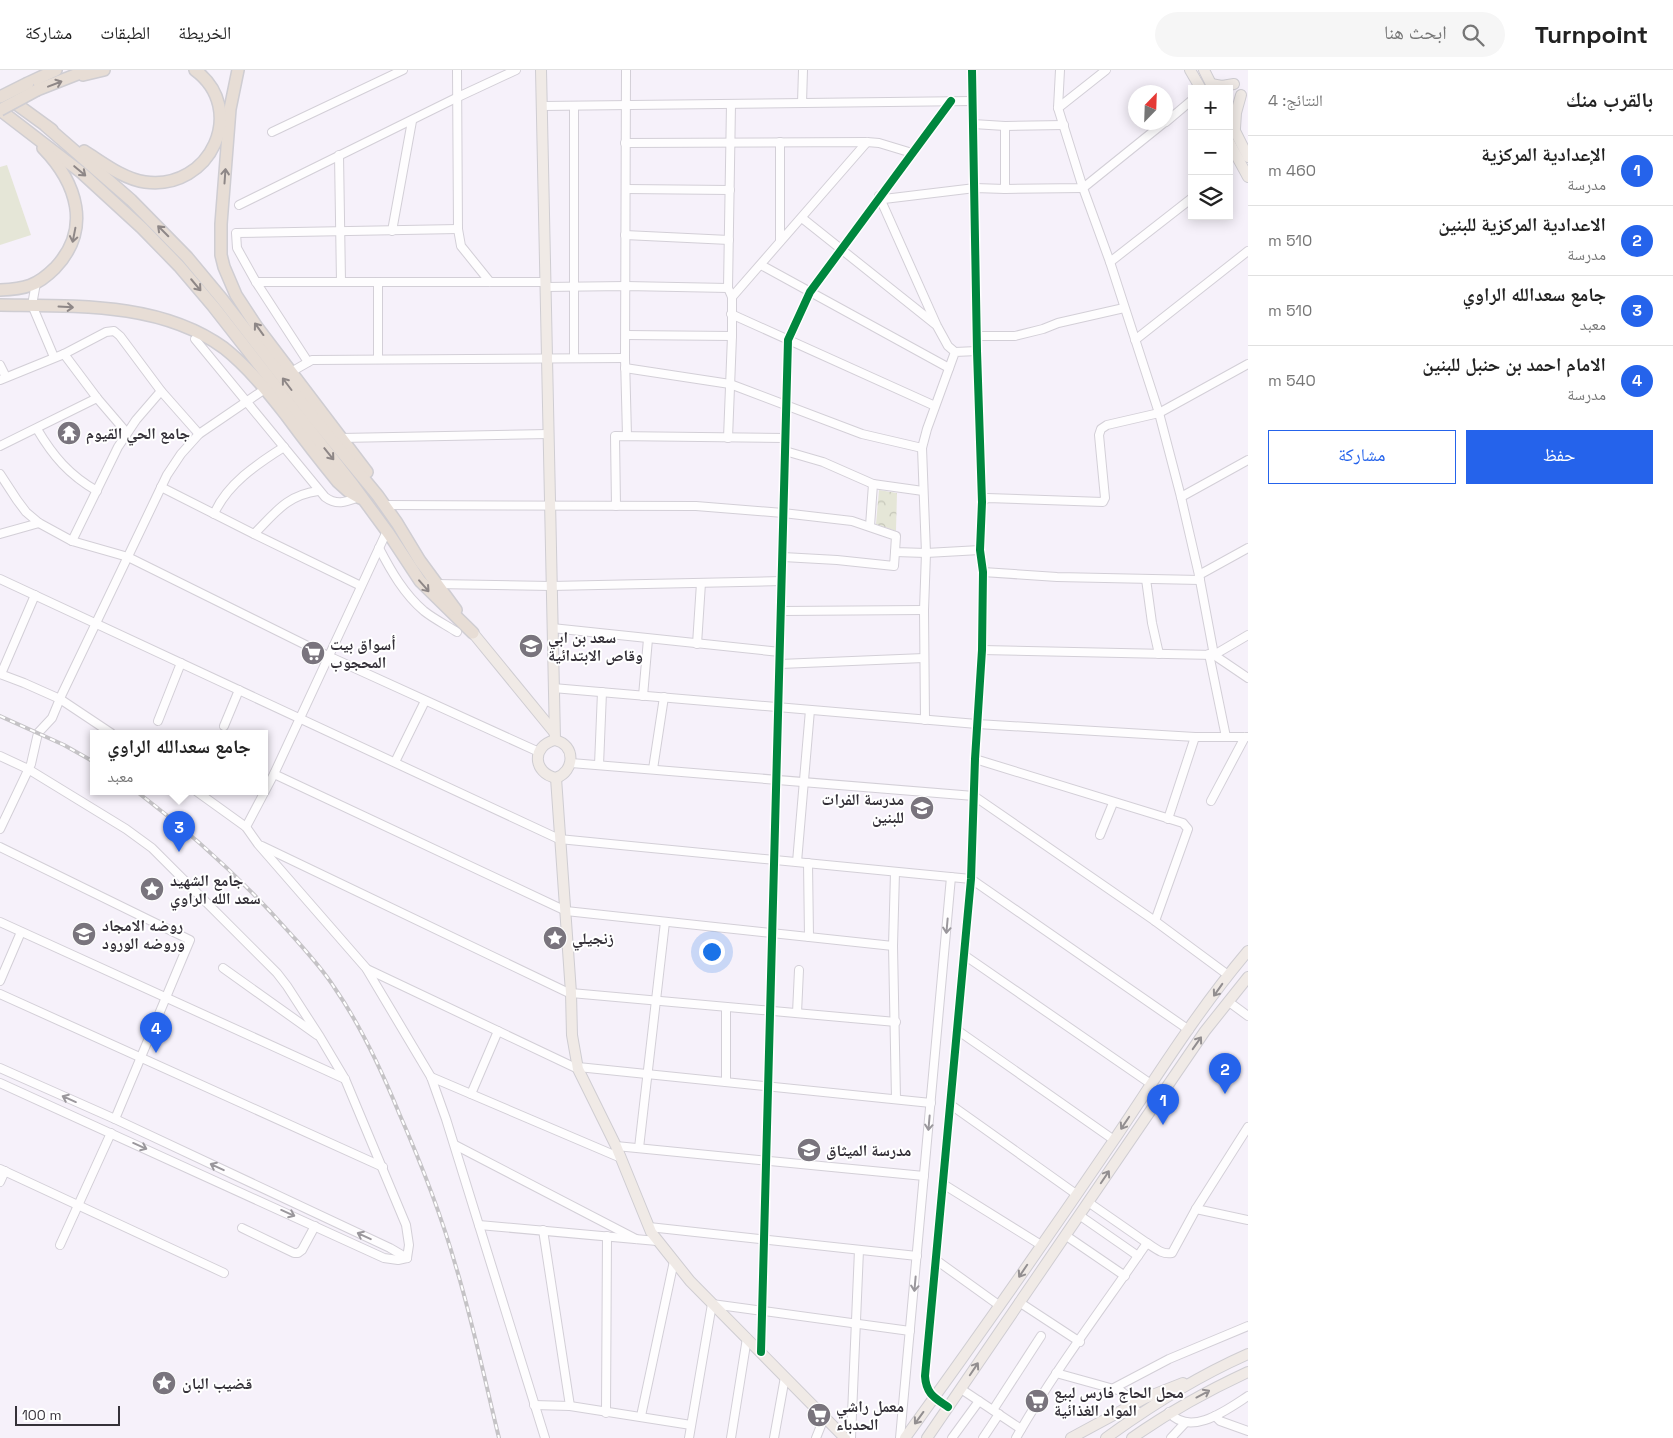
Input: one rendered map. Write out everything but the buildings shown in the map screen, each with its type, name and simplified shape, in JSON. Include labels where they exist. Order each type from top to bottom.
[{"type":"highway","points":[[0,97],[56,70]]},
{"type":"highway","points":[[74,77],[88,70]]},
{"type":"highway","points":[[104,70],[74,77],[37,90],[0,110],[82,173],[155,241],[196,286],[313,417],[381,501],[436,584],[473,633]]},
{"type":"highway","points":[[46,126],[103,163],[132,178],[144,182],[163,183],[181,179],[197,169],[208,157],[216,140],[220,121],[216,96],[207,81],[195,70]]},
{"type":"highway","points":[[238,70],[230,109],[221,224],[221,255],[224,267],[236,295],[257,327],[270,370],[265,389],[338,482],[363,500]]},
{"type":"highway","points":[[0,91],[46,126],[113,184],[171,239],[222,299],[270,370],[386,531],[411,570],[424,586],[473,633]]},
{"type":"highway","points":[[0,290],[20,290],[45,278],[65,257],[72,246],[76,234],[76,211],[73,194],[63,173],[52,157],[15,120]]},
{"type":"highway","points":[[0,305],[108,309],[154,316],[176,322],[196,331],[218,344],[240,363],[270,370],[291,372],[362,464],[381,501]]},
{"type":"main road","points":[[473,633],[554,736],[569,750],[571,762],[566,772],[556,778],[550,777],[541,769],[538,758],[539,752],[554,736],[541,70]]},
{"type":"main road","points":[[1190,70],[1199,85]]},
{"type":"main road","points":[[1204,70],[1212,85]]},
{"type":"main road","points":[[1228,85],[1234,84]]},
{"type":"main road","points":[[1235,131],[1240,95]]},
{"type":"main road","points":[[1233,127],[1248,157]]},
{"type":"main road","points":[[1233,149],[1248,177]]},
{"type":"main road","points":[[556,778],[559,839],[566,911],[572,1035],[578,1068],[616,1146],[649,1227],[658,1241],[690,1281],[845,1438]]},
{"type":"main road","points":[[905,1438],[1000,1306],[1189,1030],[1228,975],[1248,951]]},
{"type":"main road","points":[[927,1438],[1205,1031],[1248,977]]},
{"type":"main road","points":[[1106,1438],[1139,1415],[1201,1378],[1248,1354]]},
{"type":"main road","points":[[1132,1438],[1169,1412],[1248,1372]]},
{"type":"main road","points":[[1071,1438],[1133,1404],[1164,1390],[1201,1378]]},
{"type":"street","points":[[272,132],[403,70]]},
{"type":"street","points":[[457,70],[458,229],[461,246],[490,282]]},
{"type":"street","points":[[239,205],[516,70]]},
{"type":"street","points":[[626,70],[625,368],[627,436]]},
{"type":"street","points":[[802,103],[803,70]]},
{"type":"street","points":[[948,1408],[934,1397],[927,1388],[926,1376],[971,879],[975,759],[982,650],[983,572],[980,550],[982,502],[977,351],[972,70]]},
{"type":"street","points":[[1060,70],[1058,108],[1159,413],[1181,497],[1199,578],[1226,737]]},
{"type":"street","points":[[1058,108],[1106,70]]},
{"type":"street","points":[[761,1352],[788,340],[810,292],[951,101]]},
{"type":"street","points":[[542,106],[973,101]]},
{"type":"street","points":[[1173,115],[1188,103]]},
{"type":"street","points":[[728,438],[732,336],[732,298],[728,288],[731,104]]},
{"type":"street","points":[[574,106],[574,358]]},
{"type":"street","points":[[392,230],[412,120]]},
{"type":"street","points":[[973,124],[1005,126],[1064,125]]},
{"type":"street","points":[[1005,126],[1006,189]]},
{"type":"street","points":[[880,196],[884,200],[975,188],[1083,188],[1155,130]]},
{"type":"street","points":[[625,142],[867,142],[879,143],[912,153]]},
{"type":"street","points":[[780,142],[780,241]]},
{"type":"street","points":[[732,298],[867,142]]},
{"type":"street","points":[[339,155],[341,282]]},
{"type":"street","points":[[626,189],[730,190]]},
{"type":"street","points":[[880,196],[937,326],[948,346],[955,352],[977,351]]},
{"type":"street","points":[[1110,262],[1188,201]]},
{"type":"street","points":[[802,218],[937,326]]},
{"type":"street","points":[[308,362],[256,282],[237,248],[236,234],[458,229]]},
{"type":"street","points":[[625,235],[729,240]]},
{"type":"street","points":[[1135,340],[1248,251]]},
{"type":"street","points":[[761,265],[949,368]]},
{"type":"street","points":[[256,282],[490,282],[574,288],[626,286],[728,288]]},
{"type":"street","points":[[378,282],[378,358]]},
{"type":"street","points":[[36,283],[32,306],[54,357]]},
{"type":"street","points":[[978,336],[1015,336],[1058,323],[1124,308]]},
{"type":"street","points":[[731,314],[935,406]]},
{"type":"street","points":[[0,365],[3,379],[64,354],[106,332],[114,331],[120,336],[161,391],[199,434]]},
{"type":"street","points":[[626,335],[732,336]]},
{"type":"street","points":[[195,339],[318,491],[336,504],[363,500]]},
{"type":"street","points":[[925,720],[924,610],[926,553],[922,448],[955,352]]},
{"type":"street","points":[[64,354],[97,398],[127,433]]},
{"type":"street","points":[[291,372],[312,360],[378,358],[625,358]]},
{"type":"street","points":[[982,502],[987,498],[1103,502],[1105,496],[1099,435],[1101,429],[1107,425],[1159,413],[1248,364]]},
{"type":"street","points":[[625,368],[730,384],[862,434],[922,448]]},
{"type":"street","points":[[0,829],[35,753],[38,733],[52,718],[161,487],[174,464],[199,434],[265,389]]},
{"type":"street","points":[[72,541],[118,447],[145,409],[161,391]]},
{"type":"street","points":[[0,446],[97,398]]},
{"type":"street","points":[[37,429],[66,469],[96,491]]},
{"type":"street","points":[[342,438],[548,434]]},
{"type":"street","points":[[616,506],[615,436],[785,438]]},
{"type":"street","points":[[214,514],[218,502],[238,480],[284,447]]},
{"type":"street","points":[[785,451],[823,462],[873,484],[923,492]]},
{"type":"street","points":[[1181,497],[1248,460]]},
{"type":"street","points":[[0,474],[26,512],[39,523],[72,541],[128,557],[328,656],[539,752]]},
{"type":"street","points":[[870,526],[873,484]]},
{"type":"street","points":[[161,487],[361,586]]},
{"type":"street","points":[[254,534],[294,496],[318,491]]},
{"type":"street","points":[[381,501],[550,506],[696,506],[783,512],[852,521],[896,536],[894,566],[782,557]]},
{"type":"street","points":[[0,534],[39,523]]},
{"type":"street","points":[[268,785],[386,531]]},
{"type":"street","points":[[379,548],[393,576],[406,593],[424,612],[457,632]]},
{"type":"street","points":[[983,572],[1057,577],[1199,578],[1248,548]]},
{"type":"street","points":[[895,552],[926,553],[980,550]]},
{"type":"street","points":[[0,579],[559,839],[971,879],[1189,1030]]},
{"type":"street","points":[[1146,579],[1152,623],[1159,654]]},
{"type":"street","points":[[436,584],[551,586],[782,581]]},
{"type":"street","points":[[697,644],[701,583]]},
{"type":"street","points":[[35,595],[1,674],[60,699],[106,730]]},
{"type":"street","points":[[781,611],[924,610]]},
{"type":"street","points":[[552,628],[780,652]]},
{"type":"street","points":[[982,650],[1211,654],[1248,635]]},
{"type":"street","points":[[643,696],[648,639]]},
{"type":"street","points":[[1211,654],[1248,678]]},
{"type":"street","points":[[780,664],[924,658]]},
{"type":"street","points":[[158,720],[181,663]]},
{"type":"street","points":[[554,688],[977,724],[1196,737],[1246,737],[1211,801]]},
{"type":"street","points":[[224,726],[239,690]]},
{"type":"street","points":[[598,765],[602,692]]},
{"type":"street","points":[[653,770],[664,697]]},
{"type":"street","points":[[395,762],[425,701]]},
{"type":"street","points":[[797,862],[810,710]]},
{"type":"street","points":[[1168,819],[1196,737]]},
{"type":"street","points":[[0,756],[28,770],[126,829],[164,859],[277,973],[320,1037],[345,1080],[406,1225],[409,1245],[407,1258]]},
{"type":"street","points":[[975,759],[1183,824],[1188,829],[1155,921]]},
{"type":"street","points":[[571,762],[974,796],[1155,921],[1228,975]]},
{"type":"street","points":[[274,774],[566,911],[893,946]]},
{"type":"street","points":[[202,795],[246,827],[258,844],[366,968],[431,1077],[479,1224],[545,1438]]},
{"type":"street","points":[[246,827],[263,795]]},
{"type":"street","points":[[1100,834],[1113,803]]},
{"type":"street","points":[[258,844],[571,994],[896,1022]]},
{"type":"street","points":[[0,847],[190,940],[115,1119]]},
{"type":"street","points":[[808,863],[809,937]]},
{"type":"street","points":[[895,872],[893,946],[896,1022],[896,1100]]},
{"type":"street","points":[[900,1438],[951,877]]},
{"type":"street","points":[[0,922],[345,1080]]},
{"type":"street","points":[[639,1148],[665,922]]},
{"type":"street","points":[[0,981],[21,932]]},
{"type":"street","points":[[964,955],[1151,1084]]},
{"type":"street","points":[[223,968],[320,1037]]},
{"type":"street","points":[[366,968],[578,1068],[931,1103]]},
{"type":"street","points":[[797,1013],[799,970]]},
{"type":"street","points":[[0,994],[383,1167]]},
{"type":"street","points":[[1229,1002],[1248,1016]]},
{"type":"street","points":[[726,1007],[726,1082]]},
{"type":"street","points":[[957,1030],[1114,1140]]},
{"type":"street","points":[[471,1094],[498,1031]]},
{"type":"street","points":[[0,1068],[115,1119],[390,1248],[407,1258]]},
{"type":"street","points":[[431,1077],[621,1158]]},
{"type":"street","points":[[0,1083],[384,1258],[394,1260],[407,1258]]},
{"type":"street","points":[[950,1105],[1076,1194]]},
{"type":"street","points":[[1088,1202],[1161,1252],[1167,1254],[1172,1252],[1196,1209],[1248,1127]]},
{"type":"street","points":[[60,1245],[111,1133]]},
{"type":"street","points":[[454,1145],[636,1239]]},
{"type":"street","points":[[616,1146],[924,1176]]},
{"type":"street","points":[[0,1182],[3,1170],[224,1273]]},
{"type":"street","points":[[943,1184],[1041,1245]]},
{"type":"street","points":[[1196,1209],[1248,1220]]},
{"type":"street","points":[[1079,1215],[1138,1256]]},
{"type":"street","points":[[242,1228],[294,1253],[298,1253],[302,1250],[323,1217]]},
{"type":"street","points":[[479,1224],[658,1241]]},
{"type":"street","points":[[649,1227],[917,1256]]},
{"type":"street","points":[[543,1230],[570,1406]]},
{"type":"street","points":[[1065,1235],[1125,1276]]},
{"type":"street","points":[[606,1413],[607,1236]]},
{"type":"street","points":[[1016,1438],[1056,1373],[1080,1342],[1148,1242]]},
{"type":"street","points":[[851,1438],[859,1250]]},
{"type":"street","points":[[936,1260],[1000,1306]]},
{"type":"street","points":[[641,1416],[674,1261]]},
{"type":"street","points":[[1019,1302],[1080,1342]]},
{"type":"street","points":[[690,1438],[712,1304],[910,1331]]},
{"type":"street","points":[[1112,1389],[1163,1362],[1248,1326]]},
{"type":"street","points":[[982,1438],[1041,1336]]},
{"type":"street","points":[[731,1438],[747,1338]]},
{"type":"street","points":[[1056,1373],[1124,1393],[1139,1415]]},
{"type":"street","points":[[774,1438],[784,1377]]},
{"type":"street","points":[[961,1389],[1021,1428]]},
{"type":"street","points":[[1169,1412],[1176,1419],[1194,1422],[1215,1416],[1248,1396]]},
{"type":"street","points":[[952,1438],[979,1401]]},
{"type":"street","points":[[534,1405],[570,1406],[691,1425]]},
{"type":"street","points":[[1215,1416],[1220,1421],[1248,1431]]},
{"type":"street","points":[[816,1438],[824,1418]]},
{"type":"street","points":[[1171,1438],[1185,1422]]},
{"type":"green space","points":[[7,165],[31,235],[0,245],[0,167]]},
{"type":"green space","points":[[879,490],[897,493],[896,531],[876,524]]},
{"type":"railway","points":[[0,716],[64,745],[90,760]]},
{"type":"railway","points":[[141,795],[215,857],[271,912],[324,972],[362,1032],[407,1132],[444,1228],[468,1309],[499,1438]]},
{"type":"cycle path","points":[[948,1407],[929,1391],[925,1376],[971,879],[975,759],[982,650],[983,572],[980,550],[982,502],[977,351],[972,70]]},
{"type":"cycle path","points":[[761,1352],[788,340],[810,292],[951,101]]},
{"type":"place","name":"جامع الحي القيوم","points":[[69,433]]},
{"type":"place","name":"سعد بن ابي وقاص الابتدائية","points":[[531,646]]},
{"type":"place","name":"أسواق بيت المحجوب","points":[[313,653]]},
{"type":"place","name":"مدرسة الفرات للبنين","points":[[922,808]]},
{"type":"place","name":"جامع سعدالله الراوي","points":[[179,852]]},
{"type":"place","name":"جامع الشهيد سعد الله الراوي","points":[[152,889]]},
{"type":"place","name":"روضه الامجاد وروضه الورود","points":[[84,934]]},
{"type":"place","name":"زنجيلي","points":[[555,938]]},
{"type":"place","name":"الامام احمد بن حنبل للبنين","points":[[156,1053]]},
{"type":"place","name":"الاعدادية المركزية للبنين","points":[[1225,1094]]},
{"type":"place","name":"الإعدادية المركزية","points":[[1163,1125]]},
{"type":"place","name":"مدرسة الميثاق","points":[[809,1150]]},
{"type":"place","name":"قضيب البان","points":[[164,1383]]},
{"type":"place","name":"محل الحاج فارس لبيع المواد الغذائية","points":[[1037,1401]]},
{"type":"place","name":"معمل راشي الحدباء","points":[[819,1415]]}]
